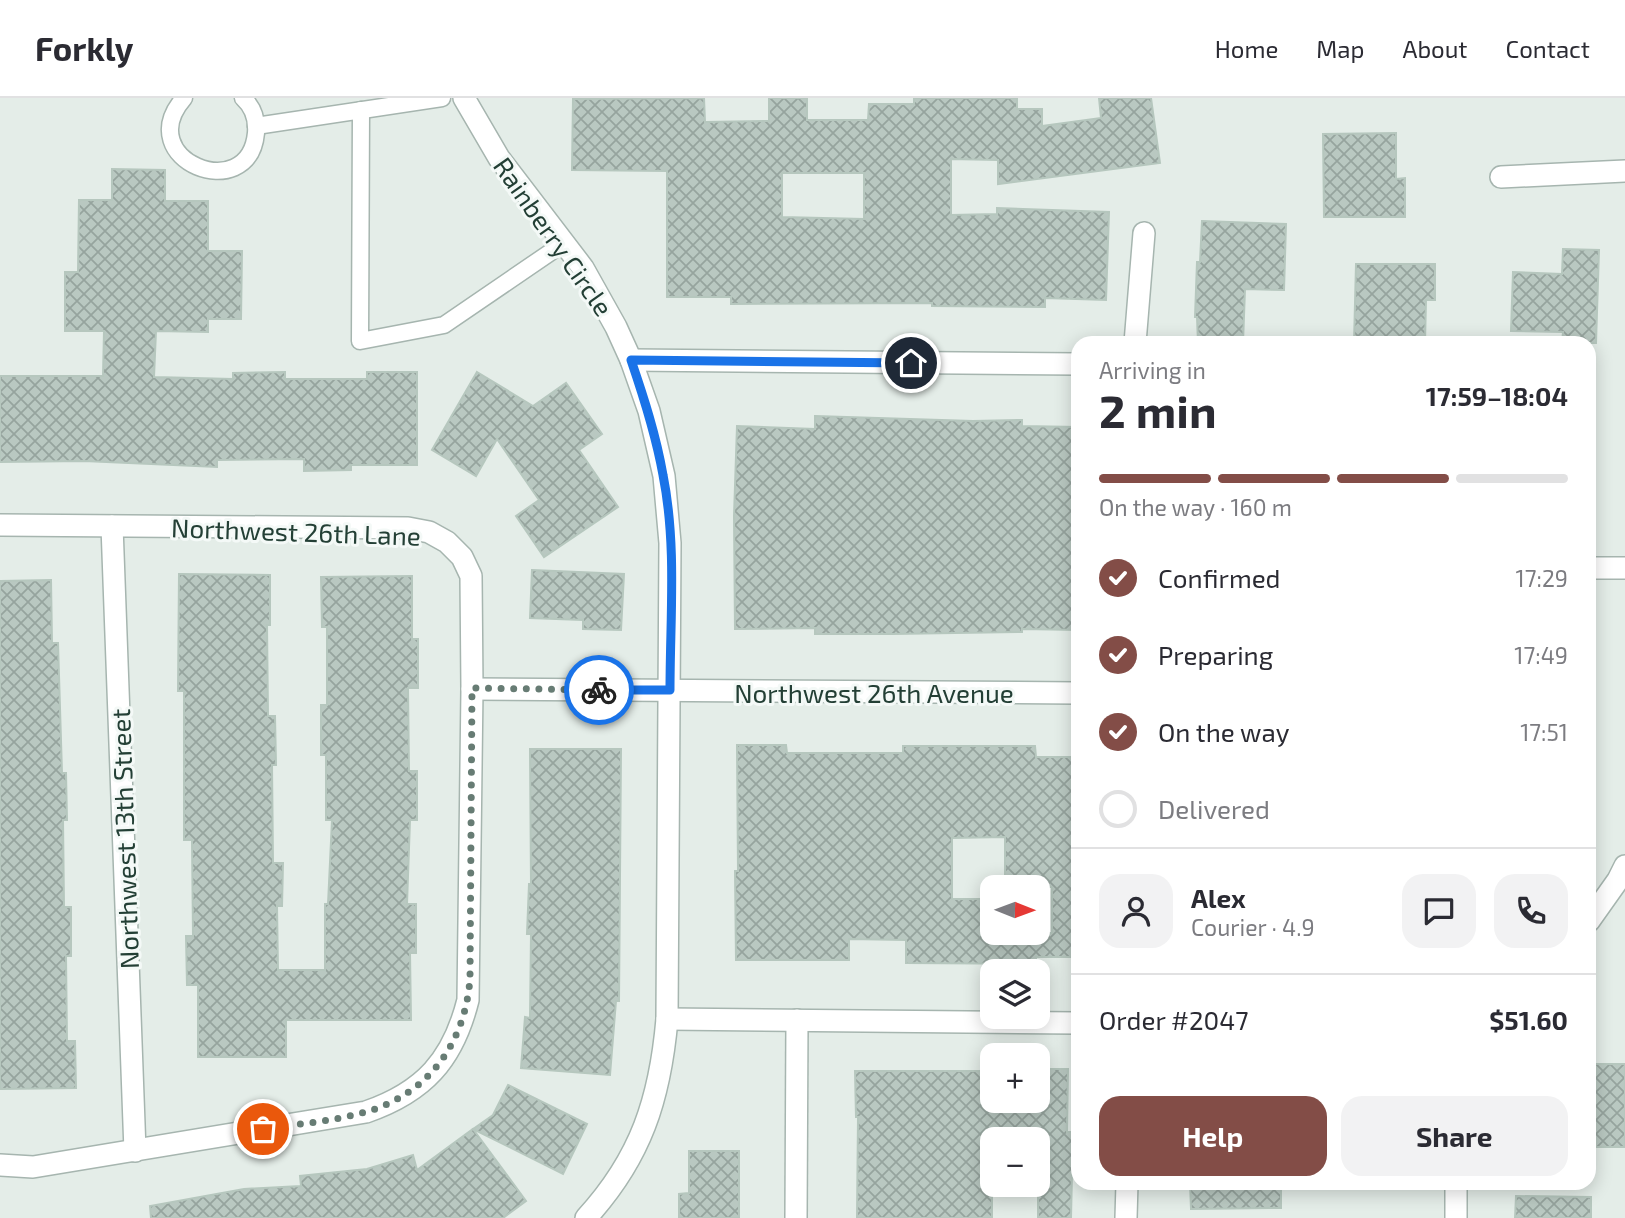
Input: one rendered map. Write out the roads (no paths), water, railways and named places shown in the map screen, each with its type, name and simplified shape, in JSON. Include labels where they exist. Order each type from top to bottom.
[{"type":"street","name":"Rainberry Circle","points":[[464,98],[499,158],[583,268],[616,327],[649,411],[664,476],[670,543],[667,1019],[664,1061],[654,1104],[637,1145],[615,1183],[586,1218]]},
{"type":"street","points":[[1501,177],[1625,171]]},
{"type":"street","points":[[1136,336],[1144,233]]},
{"type":"street","points":[[631,360],[1071,364]]},
{"type":"street","name":"Northwest 26th Lane","points":[[0,525],[408,528],[429,532],[447,542],[462,557],[471,576],[472,688],[468,1000],[453,1044],[441,1063],[425,1080],[387,1105],[366,1112],[33,1167],[0,1165]]},
{"type":"street","name":"Northwest 13th Street","points":[[112,526],[135,1152]]},
{"type":"street","points":[[1596,568],[1625,568]]},
{"type":"street","points":[[472,688],[670,690]]},
{"type":"street","name":"Northwest 26th Avenue","points":[[670,690],[1071,693]]},
{"type":"street","points":[[1596,911],[1625,866]]},
{"type":"street","points":[[667,1019],[1071,1023]]},
{"type":"street","points":[[796,1218],[797,1020]]},
{"type":"street","points":[[1126,1218],[1127,1190]]},
{"type":"street","points":[[1456,1190],[1456,1218]]},
{"type":"lane","points":[[184,98],[172,118],[170,132],[174,145],[180,156],[190,165],[203,171],[216,172],[241,162],[250,152],[255,140],[254,113],[243,98]]},
{"type":"lane","points":[[256,126],[442,98]]},
{"type":"lane","points":[[361,110],[360,341],[444,325],[564,243]]}]
